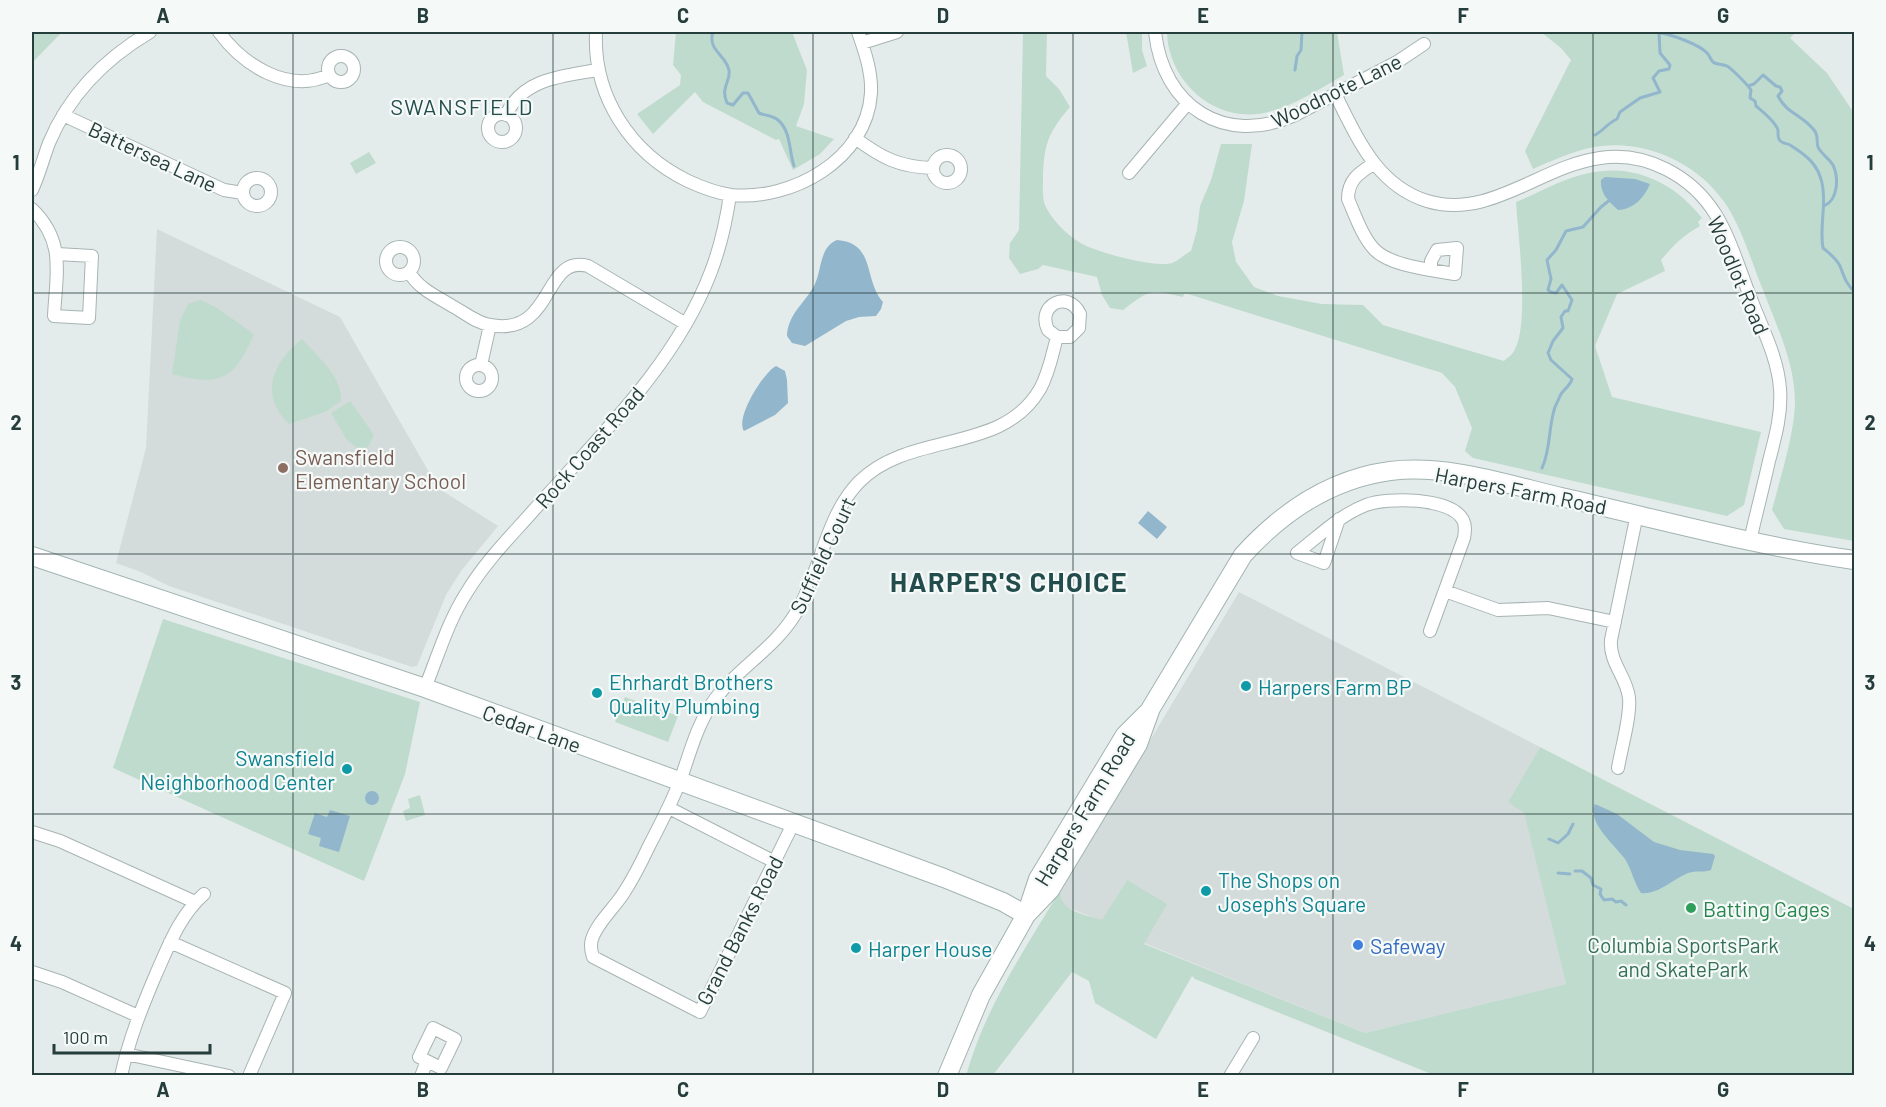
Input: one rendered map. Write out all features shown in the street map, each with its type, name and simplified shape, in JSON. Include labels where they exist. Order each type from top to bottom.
[{"type":"main road","name":"Harpers Farm Road","points":[[947,1076],[981,995],[1026,915],[1050,890],[1138,744],[1151,708],[1243,555],[1261,534],[1301,503],[1327,489],[1354,479],[1393,471],[1442,471],[1750,541],[1854,560]]},
{"type":"main road","name":"Cedar Lane","points":[[32,556],[425,688],[975,890],[1026,915]]},
{"type":"street","points":[[32,190],[49,143],[63,115],[87,82],[117,53],[150,32]]},
{"type":"street","points":[[219,32],[241,57],[274,75],[304,82],[329,75]]},
{"type":"street","points":[[596,32],[598,70],[609,104],[628,134],[644,150],[679,176],[730,195],[768,193],[801,184],[830,166],[855,138],[864,122],[871,93],[868,62],[860,38],[897,32]]},
{"type":"street","name":"Woodnote Lane","points":[[1155,32],[1159,60],[1175,90],[1188,103],[1209,117],[1250,127],[1264,126],[1286,119],[1397,62],[1424,44]]},
{"type":"street","points":[[506,114],[516,98],[527,88],[553,77],[598,70]]},
{"type":"street","name":"Woodlot Road","points":[[1335,94],[1373,164],[1396,185],[1427,201],[1444,204],[1481,202],[1561,170],[1601,158],[1636,159],[1652,163],[1678,176],[1692,187],[1711,208],[1724,231],[1778,372],[1780,410],[1750,541]]},
{"type":"street","points":[[1130,173],[1188,103]]},
{"type":"street","name":"Battersea Lane","points":[[63,115],[224,190],[243,193]]},
{"type":"street","points":[[855,138],[873,152],[896,163],[933,168]]},
{"type":"street","points":[[1373,164],[1359,173],[1352,181],[1348,191],[1348,199],[1370,243],[1376,252],[1391,260],[1431,269]]},
{"type":"street","name":"Rock Coast Road","points":[[425,688],[454,614],[472,584],[631,400],[686,324],[710,276],[730,195]]},
{"type":"street","points":[[32,209],[51,236],[57,254],[54,316],[89,318],[92,256],[57,254]]},
{"type":"street","points":[[409,272],[420,286],[472,318],[490,325],[512,324],[530,317],[541,305],[561,272],[572,264],[580,264],[588,266],[686,324]]},
{"type":"street","points":[[481,365],[490,325]]},
{"type":"street","name":"Suffield Court","points":[[679,782],[701,724],[721,691],[780,635],[795,615],[836,515],[859,483],[874,469],[900,455],[986,432],[1012,420],[1024,410],[1039,390],[1057,338]]},
{"type":"street","points":[[1339,519],[1365,505],[1384,501],[1437,504],[1456,512],[1462,519],[1465,528],[1464,538],[1430,631]]},
{"type":"street","points":[[1618,768],[1629,697],[1610,650],[1637,514]]},
{"type":"street","points":[[1445,591],[1498,610],[1548,608],[1616,622]]},
{"type":"street","name":"Grand Banks Road","points":[[679,782],[669,808],[631,882],[592,938],[591,951],[593,957],[598,960],[700,1012],[793,824]]},
{"type":"street","points":[[669,808],[776,862]]},
{"type":"street","points":[[32,832],[60,841],[200,898],[170,942],[138,1016],[121,1076]]},
{"type":"street","points":[[170,942],[285,993],[249,1076]]},
{"type":"street","points":[[32,972],[62,982],[138,1016]]},
{"type":"street","points":[[1230,1076],[1253,1038]]},
{"type":"street","points":[[126,1054],[229,1076]]},
{"type":"street","points":[[421,1076],[427,1061]]},
{"type":"shaded area","name":"Swansfield Elementary School","points":[[157,229],[340,317],[438,488],[498,526],[461,571],[446,595],[417,666],[412,667],[169,586],[116,563],[146,448]]},
{"type":"shaded area","points":[[1239,592],[1540,747],[1508,802],[1524,812],[1566,984],[1365,1033],[1144,943],[1127,880],[1102,921],[1063,904],[1061,889]]},
{"type":"green space","points":[[32,32],[62,32],[32,63]]},
{"type":"green space","points":[[676,32],[792,32],[807,70],[804,104],[796,126],[834,139],[820,154],[793,170],[779,139],[776,140],[703,102],[695,92],[653,134],[637,114],[680,85],[681,75],[673,65]]},
{"type":"green space","points":[[1023,32],[1047,32],[1046,76],[1059,89],[1070,107],[1052,132],[1046,147],[1043,199],[1051,216],[1074,239],[1097,250],[1124,258],[1163,264],[1174,262],[1191,251],[1200,206],[1211,180],[1221,144],[1252,144],[1244,201],[1232,242],[1236,262],[1254,287],[1278,296],[1322,304],[1363,305],[1383,325],[1504,361],[1514,351],[1519,339],[1521,322],[1522,279],[1516,202],[1570,178],[1606,171],[1637,174],[1666,186],[1679,195],[1702,218],[1698,222],[1700,226],[1688,233],[1661,260],[1665,271],[1617,294],[1595,346],[1612,397],[1761,432],[1744,505],[1727,516],[1473,458],[1465,451],[1472,428],[1455,387],[1442,373],[1188,294],[1184,294],[1183,297],[1150,293],[1123,310],[1110,308],[1102,295],[1097,277],[1043,265],[1038,269],[1020,274],[1009,258],[1010,243],[1019,230]]},
{"type":"green space","points":[[1126,32],[1142,32],[1142,50],[1147,66],[1133,73]]},
{"type":"green space","points":[[1167,32],[1337,32],[1344,75],[1306,97],[1275,110],[1246,114],[1228,111],[1212,105],[1197,95],[1185,82],[1169,50]]},
{"type":"green space","points":[[1541,32],[1796,32],[1790,38],[1827,73],[1854,113],[1854,541],[1784,529],[1772,510],[1794,416],[1792,374],[1779,331],[1741,234],[1725,203],[1713,188],[1682,164],[1665,155],[1628,146],[1608,145],[1589,148],[1533,169],[1525,151],[1571,60],[1561,48]]},
{"type":"green space","points":[[369,152],[376,163],[356,174],[350,163]]},
{"type":"green space","points":[[201,300],[217,308],[254,334],[240,361],[232,370],[214,379],[203,380],[172,374],[180,321],[188,304]]},
{"type":"green space","points":[[302,339],[333,375],[341,392],[341,401],[325,412],[289,424],[274,402],[273,380],[283,358]]},
{"type":"green space","points":[[350,401],[374,435],[368,447],[362,449],[347,440],[331,413]]},
{"type":"green space","points":[[163,619],[420,702],[405,774],[364,881],[113,768]]},
{"type":"green space","points":[[625,697],[678,716],[668,742],[615,722]]},
{"type":"green space","name":"Columbia SportsPark and SkatePark","points":[[1540,747],[1854,909],[1854,1075],[1434,1075],[1192,976],[1156,1039],[1095,1003],[1089,981],[1072,972],[993,1075],[966,1076],[995,1002],[1061,889],[1063,902],[1068,907],[1081,914],[1102,920],[1127,880],[1167,904],[1144,944],[1365,1033],[1566,984],[1524,813],[1508,802]]},
{"type":"green space","points":[[420,795],[425,815],[406,821],[403,811],[410,808],[408,799]]},
{"type":"water","points":[[1605,177],[1635,179],[1650,184],[1638,202],[1618,210],[1604,194],[1601,180]]},
{"type":"water","points":[[837,240],[858,248],[863,255],[877,293],[883,302],[881,309],[876,316],[859,317],[846,321],[805,346],[792,343],[787,336],[790,321],[814,286],[827,248]]},
{"type":"water","points":[[776,366],[785,371],[788,403],[775,415],[744,431],[743,416],[752,396],[764,377]]},
{"type":"water","points":[[1148,511],[1167,527],[1157,539],[1138,523]]},
{"type":"water","points":[[369,791],[375,791],[379,798],[375,805],[369,805],[365,801],[365,795]]},
{"type":"water","points":[[1595,804],[1617,814],[1654,842],[1680,850],[1713,854],[1715,856],[1711,870],[1688,873],[1653,892],[1641,893],[1625,859],[1598,826],[1593,811]]},
{"type":"water","points":[[330,810],[350,816],[339,852],[319,846],[321,838],[308,834],[315,813],[327,817]]},
{"type":"waterway","points":[[713,32],[715,48],[729,70],[725,89],[727,103],[733,105],[743,93],[748,93],[759,113],[778,120],[787,135],[794,166]]},
{"type":"waterway","points":[[1295,70],[1297,56],[1301,50],[1302,32]]},
{"type":"waterway","points":[[1657,32],[1692,43],[1704,50],[1716,64],[1730,68],[1751,90],[1750,98],[1755,101],[1756,106],[1774,123],[1780,141],[1801,152],[1814,165],[1820,176],[1823,191],[1823,248],[1837,261],[1847,283],[1854,291]]},
{"type":"waterway","points":[[1595,135],[1617,119],[1620,112],[1640,98],[1660,92],[1653,78],[1659,71],[1669,69],[1670,65],[1660,53],[1659,33]]},
{"type":"waterway","points":[[1748,86],[1754,84],[1763,75],[1780,87],[1782,91],[1778,96],[1786,107],[1816,132],[1818,147],[1833,165],[1836,176],[1835,194],[1824,206]]},
{"type":"waterway","points":[[1542,468],[1555,407],[1572,379],[1551,360],[1548,353],[1553,341],[1563,328],[1561,317],[1565,311],[1568,311],[1572,300],[1562,285],[1556,293],[1548,290],[1551,279],[1547,260],[1556,250],[1566,231],[1583,227],[1611,199]]},
{"type":"waterway","points":[[1549,839],[1558,843],[1568,834],[1573,824]]},
{"type":"waterway","points":[[1575,871],[1582,871],[1591,878],[1593,885],[1601,889],[1600,894],[1604,900],[1621,901],[1626,905]]},
{"type":"waterway","points":[[1558,873],[1570,874]]},
{"type":"place","name":"Swansfield Elementary School","points":[[283,468]]},
{"type":"place","name":"Harpers Farm BP","points":[[1246,686]]},
{"type":"place","name":"Ehrhardt Brothers Quality Plumbing","points":[[597,693]]},
{"type":"place","name":"Swansfield Neighborhood Center","points":[[347,769]]},
{"type":"place","name":"The Shops on Joseph's Square","points":[[1206,891]]},
{"type":"place","name":"Batting Cages","points":[[1691,908]]},
{"type":"place","name":"Safeway","points":[[1358,945]]},
{"type":"place","name":"Harper House","points":[[856,948]]},
{"type":"district","name":"SWANSFIELD","points":[[462,106]]},
{"type":"district","name":"HARPER'S CHOICE","points":[[1009,581]]}]
